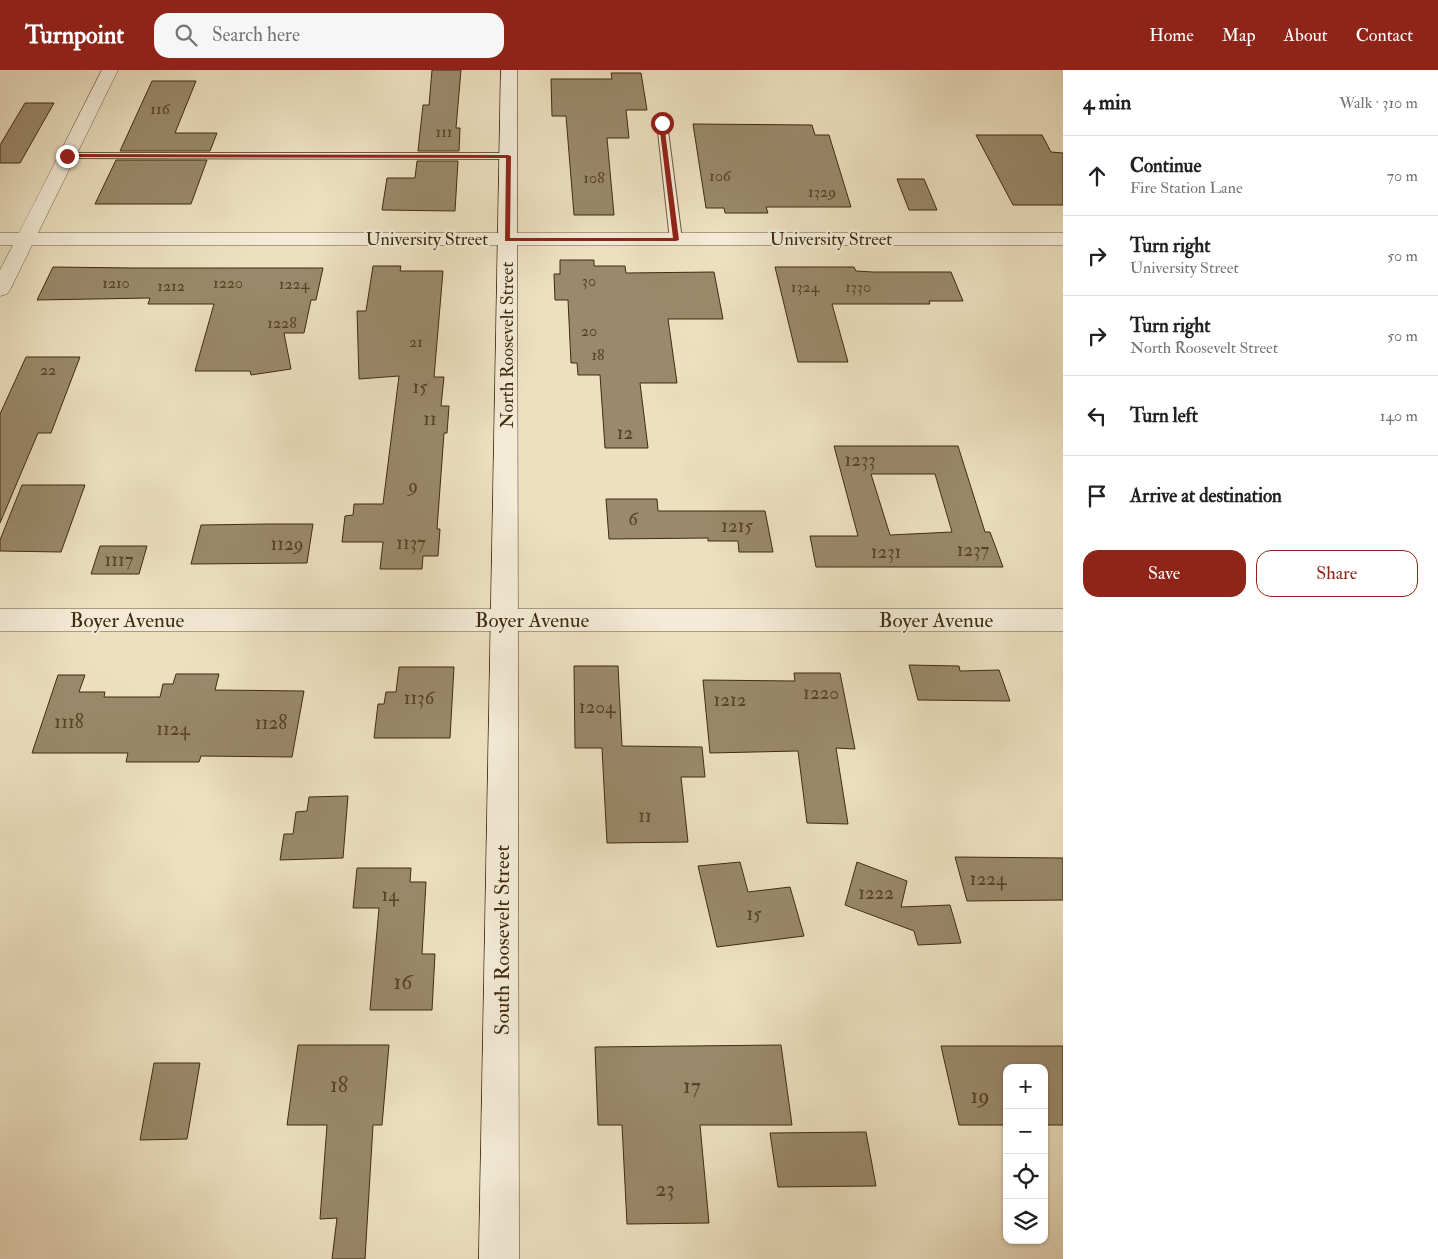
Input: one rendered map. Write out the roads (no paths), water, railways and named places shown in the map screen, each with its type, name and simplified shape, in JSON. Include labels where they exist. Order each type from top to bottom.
[{"type":"street","points":[[0,290],[110,70]]},
{"type":"street","name":"North Roosevelt Street","points":[[504,620],[509,70]]},
{"type":"street","name":"University Street","points":[[0,239],[1063,239]]},
{"type":"street","name":"Boyer Avenue","points":[[0,620],[1063,620]]},
{"type":"street","name":"South Roosevelt Street","points":[[499,1259],[504,620]]},
{"type":"lane","points":[[662,123],[676,240]]},
{"type":"lane","points":[[67,156],[508,156]]}]
